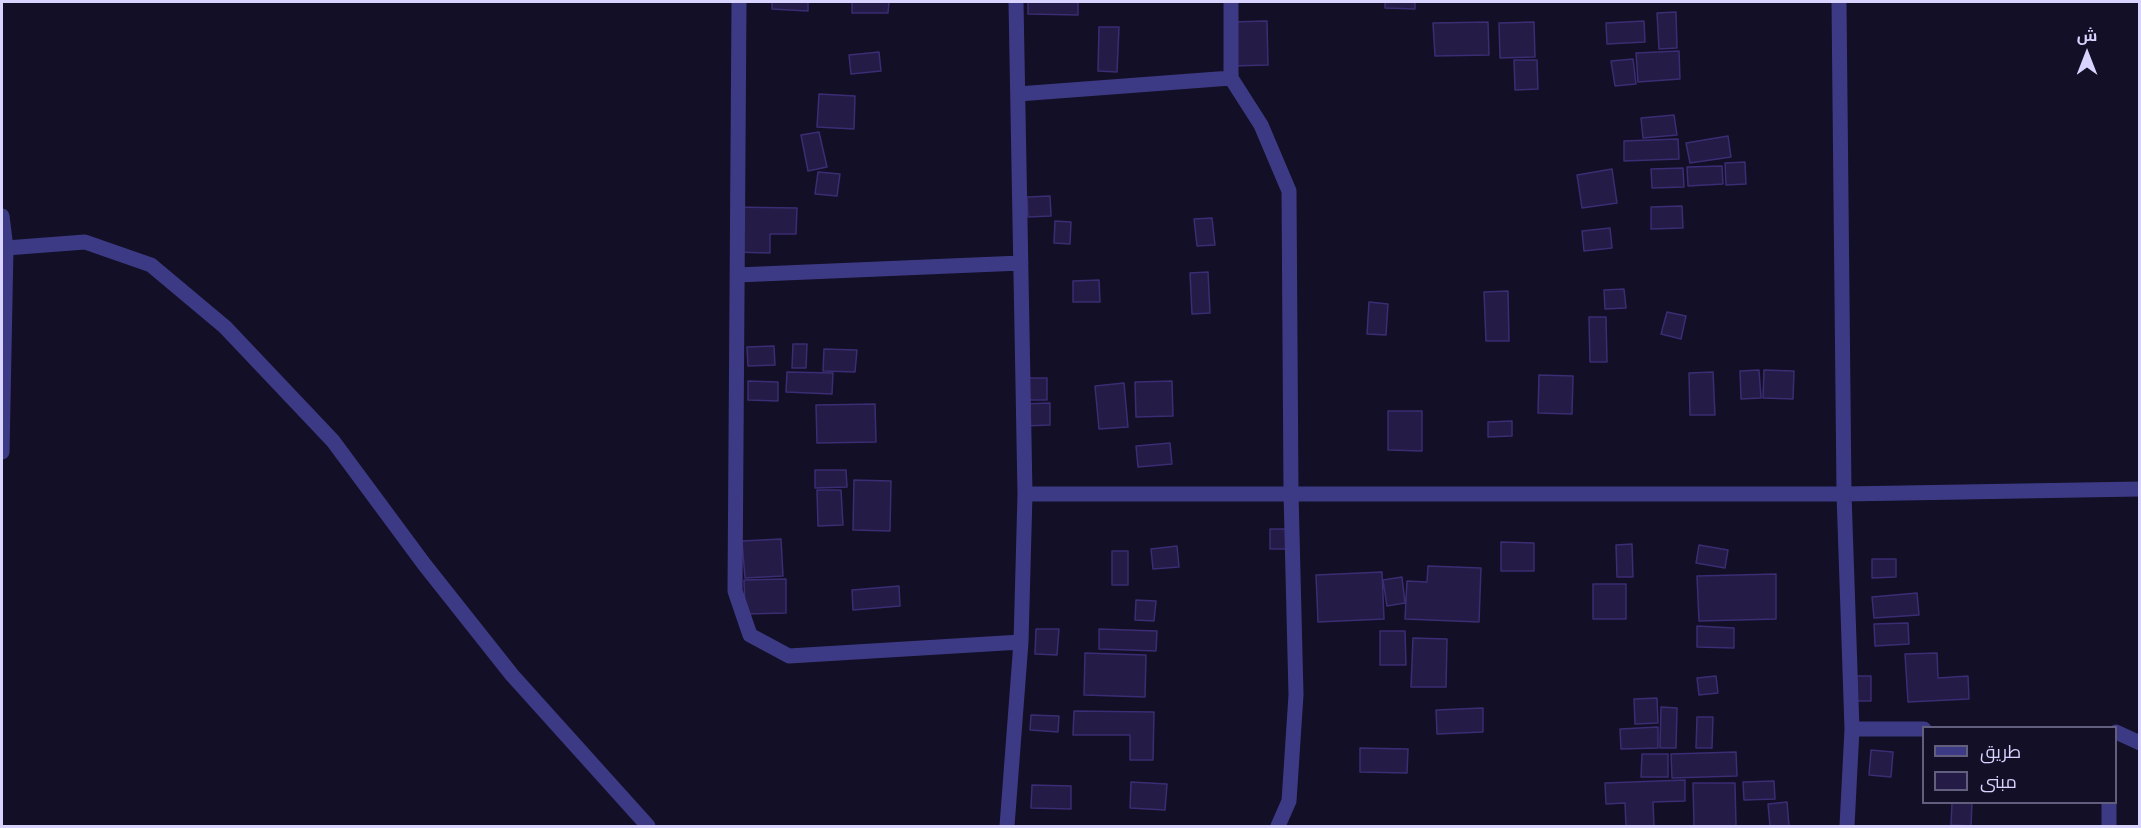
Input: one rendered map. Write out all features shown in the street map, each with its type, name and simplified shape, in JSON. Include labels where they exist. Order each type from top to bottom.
[{"type":"street","points":[[739,2],[735,591],[750,635],[789,656],[1021,642]]},
{"type":"street","points":[[1007,826],[1021,642],[1025,494],[1016,2]]},
{"type":"street","points":[[1231,2],[1231,78],[1261,125],[1288,191],[1296,695],[1288,801],[1278,826]]},
{"type":"street","points":[[1839,2],[1844,494],[1852,729],[1846,826]]},
{"type":"street","points":[[1018,94],[1231,78]]},
{"type":"street","points":[[2,216],[4,251],[2,452]]},
{"type":"street","points":[[4,251],[86,242],[151,265],[225,327],[333,441],[424,564],[512,675],[648,826]]},
{"type":"street","points":[[737,275],[1021,263]]},
{"type":"street","points":[[1025,494],[1844,494],[2139,489]]},
{"type":"street","points":[[1852,729],[1922,729]]},
{"type":"street","points":[[2117,733],[2139,743]]},
{"type":"street","points":[[2109,804],[2109,826]]},
{"type":"building","points":[[772,2],[808,2],[808,11],[772,9]]},
{"type":"building","points":[[852,2],[889,2],[888,13],[852,13]]},
{"type":"building","points":[[1028,2],[1078,2],[1078,15],[1028,14]]},
{"type":"building","points":[[1385,2],[1415,2],[1415,9],[1385,8]]},
{"type":"building","points":[[1676,12],[1677,48],[1659,49],[1657,13]]},
{"type":"building","points":[[1267,21],[1268,65],[1232,66],[1230,22]]},
{"type":"building","points":[[1644,21],[1645,42],[1607,44],[1606,23]]},
{"type":"building","points":[[1488,22],[1489,55],[1435,56],[1433,23]]},
{"type":"building","points":[[1534,22],[1535,57],[1500,58],[1499,23]]},
{"type":"building","points":[[1099,27],[1119,27],[1117,72],[1098,71]]},
{"type":"building","points":[[1679,51],[1680,79],[1638,82],[1636,53]]},
{"type":"building","points":[[879,52],[881,71],[851,74],[849,55]]},
{"type":"building","points":[[1633,59],[1636,84],[1615,86],[1611,61]]},
{"type":"building","points":[[1514,60],[1537,60],[1538,89],[1515,90]]},
{"type":"building","points":[[819,94],[855,96],[854,129],[817,127]]},
{"type":"building","points":[[1674,115],[1677,135],[1643,138],[1641,118]]},
{"type":"building","points":[[819,132],[827,167],[808,171],[801,135]]},
{"type":"building","points":[[1728,136],[1731,157],[1690,163],[1686,143]]},
{"type":"building","points":[[1678,139],[1679,159],[1624,161],[1624,141]]},
{"type":"building","points":[[1745,162],[1746,184],[1726,185],[1725,163]]},
{"type":"building","points":[[1722,166],[1723,184],[1688,186],[1687,167]]},
{"type":"building","points":[[1683,168],[1684,187],[1652,188],[1651,169]]},
{"type":"building","points":[[1612,169],[1617,203],[1582,208],[1577,175]]},
{"type":"building","points":[[818,172],[840,174],[837,196],[815,194]]},
{"type":"building","points":[[1050,196],[1051,216],[1028,217],[1027,197]]},
{"type":"building","points":[[1682,206],[1683,228],[1651,229],[1651,207]]},
{"type":"building","points":[[732,207],[797,208],[796,234],[770,234],[770,253],[731,252]]},
{"type":"building","points":[[1212,218],[1215,245],[1197,246],[1194,219]]},
{"type":"building","points":[[1055,221],[1071,222],[1070,244],[1054,243]]},
{"type":"building","points":[[1610,228],[1612,248],[1584,251],[1582,231]]},
{"type":"building","points":[[1208,272],[1210,313],[1192,314],[1190,273]]},
{"type":"building","points":[[1099,280],[1100,302],[1073,302],[1073,281]]},
{"type":"building","points":[[1624,289],[1626,308],[1605,309],[1604,290]]},
{"type":"building","points":[[1508,291],[1509,341],[1486,341],[1484,292]]},
{"type":"building","points":[[1369,302],[1388,304],[1386,335],[1367,334]]},
{"type":"building","points":[[1667,312],[1686,316],[1681,339],[1661,334]]},
{"type":"building","points":[[1589,317],[1606,317],[1607,362],[1590,362]]},
{"type":"building","points":[[793,344],[807,344],[806,368],[792,368]]},
{"type":"building","points":[[774,346],[775,365],[748,366],[747,347]]},
{"type":"building","points":[[824,349],[857,350],[855,372],[823,371]]},
{"type":"building","points":[[1759,370],[1761,398],[1741,399],[1740,371]]},
{"type":"building","points":[[1764,370],[1794,371],[1793,399],[1763,398]]},
{"type":"building","points":[[787,372],[833,373],[832,394],[786,392]]},
{"type":"building","points":[[1713,372],[1715,415],[1690,415],[1689,373]]},
{"type":"building","points":[[1539,375],[1573,376],[1572,414],[1538,413]]},
{"type":"building","points":[[1026,378],[1047,378],[1047,400],[1027,400]]},
{"type":"building","points":[[748,381],[778,382],[778,401],[748,400]]},
{"type":"building","points":[[1172,381],[1173,416],[1136,417],[1135,382]]},
{"type":"building","points":[[1124,383],[1128,427],[1099,429],[1095,386]]},
{"type":"building","points":[[1050,403],[1050,425],[1024,426],[1023,404]]},
{"type":"building","points":[[875,404],[876,442],[817,443],[816,405]]},
{"type":"building","points":[[1388,411],[1422,411],[1422,451],[1388,450]]},
{"type":"building","points":[[1512,421],[1512,436],[1488,437],[1488,422]]},
{"type":"building","points":[[1170,443],[1172,464],[1138,467],[1136,446]]},
{"type":"building","points":[[815,470],[846,470],[847,487],[815,488]]},
{"type":"building","points":[[854,480],[891,481],[890,531],[853,530]]},
{"type":"building","points":[[817,490],[841,490],[843,525],[818,526]]},
{"type":"building","points":[[1270,529],[1289,529],[1290,549],[1270,549]]},
{"type":"building","points":[[781,539],[783,576],[745,578],[742,541]]},
{"type":"building","points":[[1501,542],[1534,543],[1534,571],[1501,571]]},
{"type":"building","points":[[1632,544],[1633,577],[1617,577],[1616,545]]},
{"type":"building","points":[[1699,545],[1728,550],[1725,568],[1696,563]]},
{"type":"building","points":[[1177,546],[1179,567],[1153,569],[1151,549]]},
{"type":"building","points":[[1112,551],[1128,551],[1128,585],[1112,585]]},
{"type":"building","points":[[1872,559],[1896,559],[1896,577],[1872,578]]},
{"type":"building","points":[[1428,566],[1481,568],[1479,622],[1405,619],[1407,581],[1427,582]]},
{"type":"building","points":[[1382,572],[1384,619],[1318,622],[1316,575]]},
{"type":"building","points":[[1776,574],[1776,619],[1699,621],[1697,576]]},
{"type":"building","points":[[1402,577],[1405,603],[1387,606],[1383,580]]},
{"type":"building","points":[[786,579],[786,613],[745,614],[744,580]]},
{"type":"building","points":[[1593,584],[1626,584],[1626,619],[1593,619]]},
{"type":"building","points":[[899,586],[900,606],[853,610],[852,590]]},
{"type":"building","points":[[1917,593],[1919,615],[1874,618],[1872,597]]},
{"type":"building","points":[[1136,600],[1156,601],[1154,621],[1135,620]]},
{"type":"building","points":[[1908,623],[1909,644],[1875,646],[1874,624]]},
{"type":"building","points":[[1697,626],[1734,628],[1734,648],[1697,647]]},
{"type":"building","points":[[1036,629],[1059,629],[1057,655],[1035,654]]},
{"type":"building","points":[[1099,629],[1157,631],[1156,651],[1099,649]]},
{"type":"building","points":[[1380,631],[1405,631],[1406,665],[1380,665]]},
{"type":"building","points":[[1413,638],[1447,639],[1446,687],[1411,687]]},
{"type":"building","points":[[1085,653],[1146,655],[1145,697],[1084,695]]},
{"type":"building","points":[[1937,653],[1938,678],[1968,676],[1969,699],[1908,702],[1905,654]]},
{"type":"building","points":[[1716,676],[1718,693],[1699,695],[1697,678]]},
{"type":"building","points":[[1848,676],[1871,676],[1871,701],[1847,701]]},
{"type":"building","points":[[1657,698],[1658,723],[1635,724],[1634,699]]},
{"type":"building","points":[[1661,707],[1677,708],[1676,748],[1660,748]]},
{"type":"building","points":[[1483,708],[1483,732],[1437,734],[1436,710]]},
{"type":"building","points":[[1074,711],[1154,712],[1153,760],[1130,760],[1130,735],[1073,735]]},
{"type":"building","points":[[1031,715],[1059,716],[1058,732],[1030,730]]},
{"type":"building","points":[[1697,717],[1713,717],[1712,748],[1696,748]]},
{"type":"building","points":[[1658,727],[1658,748],[1621,749],[1620,729]]},
{"type":"building","points":[[1360,748],[1408,749],[1407,773],[1360,772]]},
{"type":"building","points":[[1871,750],[1893,752],[1891,777],[1869,775]]},
{"type":"building","points":[[1736,752],[1737,776],[1672,778],[1671,754]]},
{"type":"building","points":[[1642,754],[1668,754],[1668,777],[1641,777]]},
{"type":"building","points":[[1685,780],[1685,801],[1653,802],[1654,826],[1626,826],[1625,803],[1606,804],[1605,783]]},
{"type":"building","points":[[1774,781],[1775,799],[1744,800],[1743,782]]},
{"type":"building","points":[[1131,782],[1167,784],[1165,810],[1130,808]]},
{"type":"building","points":[[1693,783],[1735,783],[1736,826],[1694,826]]},
{"type":"building","points":[[1032,785],[1071,786],[1071,809],[1031,808]]},
{"type":"building","points":[[1787,802],[1789,826],[1770,826],[1768,804]]},
{"type":"building","points":[[1952,804],[1972,804],[1971,826],[1951,825]]}]
